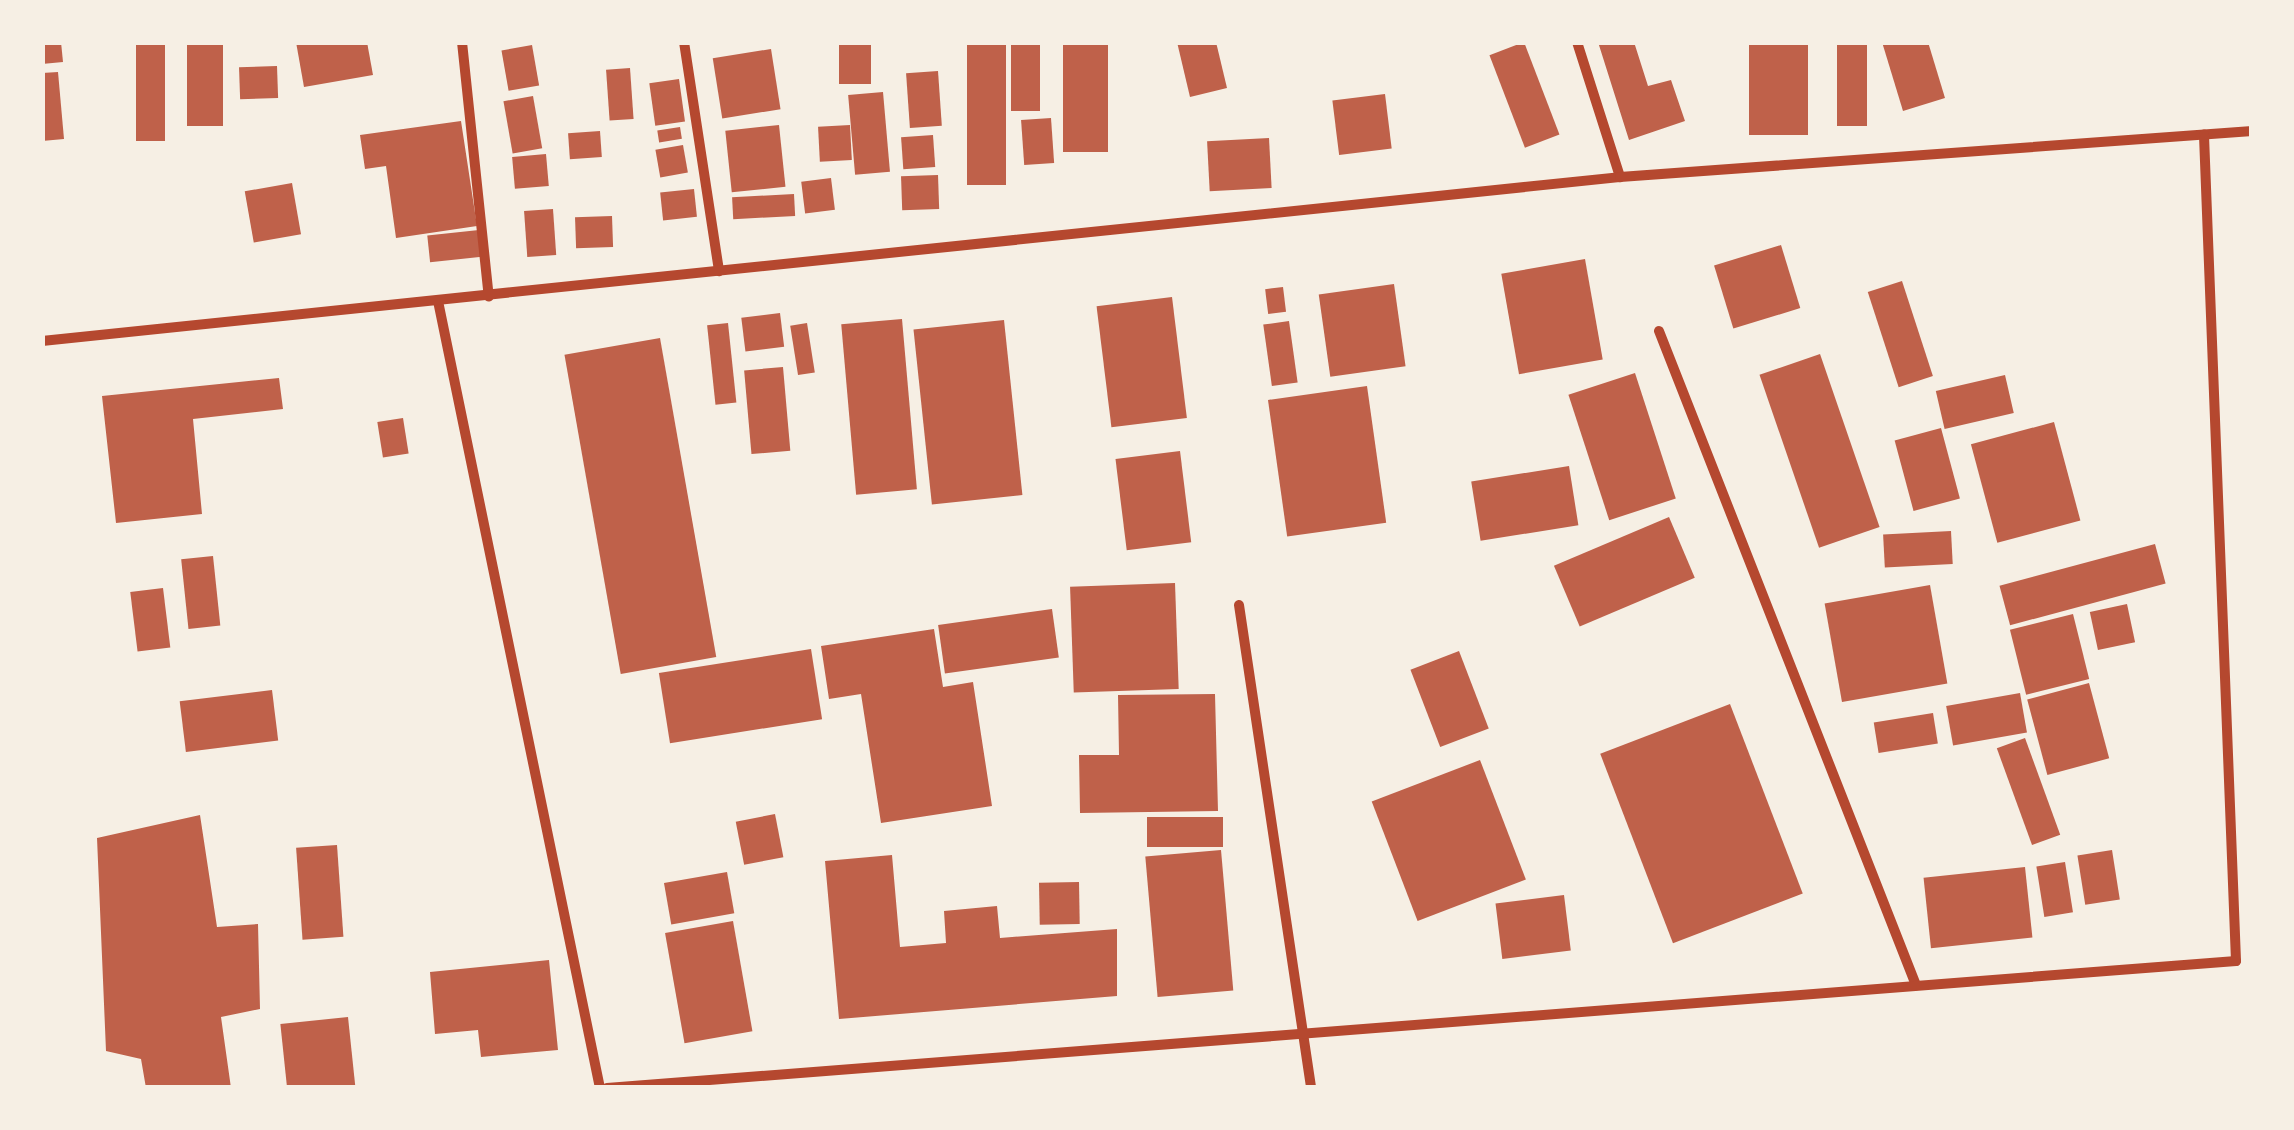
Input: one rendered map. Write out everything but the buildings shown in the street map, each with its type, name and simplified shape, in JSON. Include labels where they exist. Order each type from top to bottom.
[{"type":"street","points":[[462,42],[489,296]]},
{"type":"street","points":[[684,42],[719,271]]},
{"type":"street","points":[[1577,42],[1620,177]]},
{"type":"street","points":[[42,341],[1620,177],[2252,131]]},
{"type":"street","points":[[438,301],[603,1088],[2236,961],[2204,135]]},
{"type":"street","points":[[1659,331],[1916,986]]},
{"type":"street","points":[[1239,604],[1311,1088]]}]
